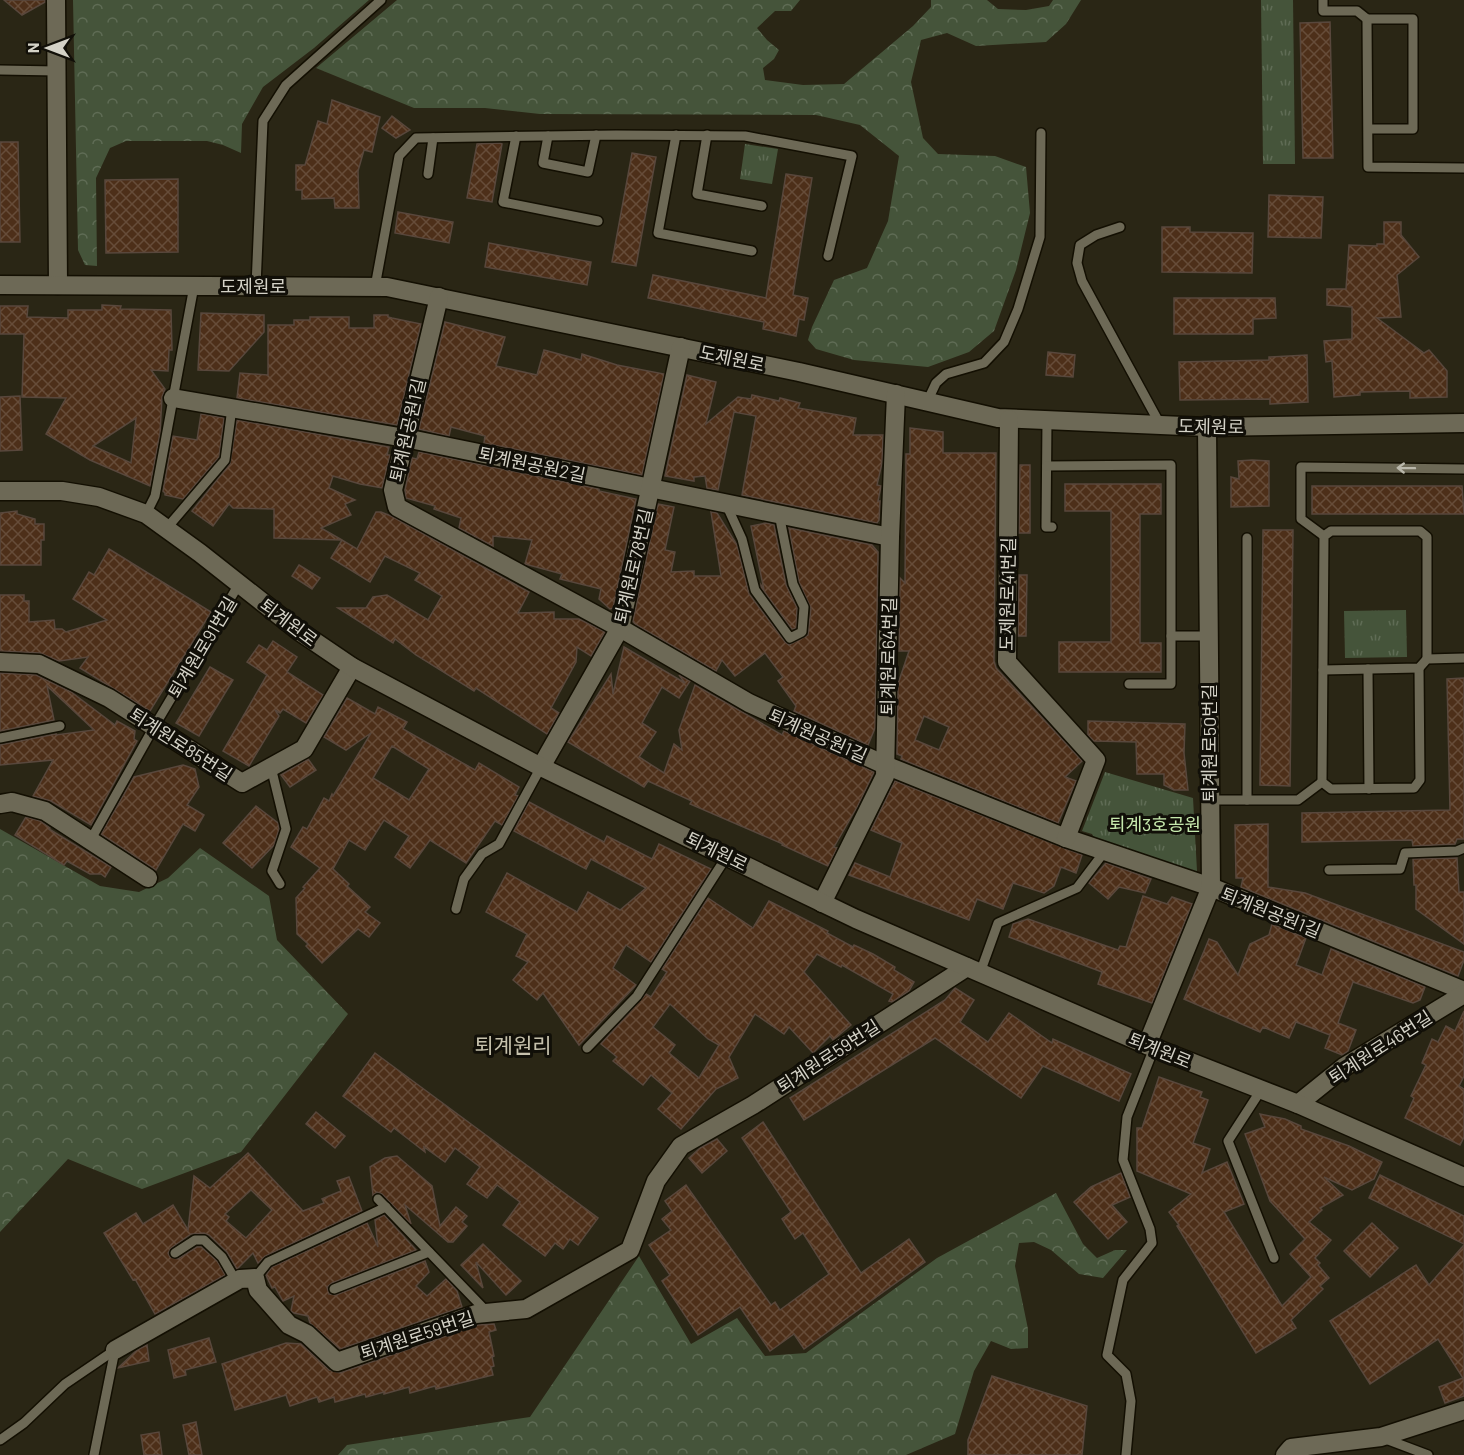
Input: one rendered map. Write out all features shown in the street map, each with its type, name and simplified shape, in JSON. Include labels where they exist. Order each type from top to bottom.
[{"type":"street","points":[[56,0],[58,285]]},
{"type":"street","name":"도제원로","points":[[0,285],[387,287],[681,347],[998,418],[1207,427],[1464,423]]},
{"type":"street","name":"퇴계원공원1길","points":[[439,297],[393,490],[397,507],[620,628],[748,703],[885,765],[1066,838],[1211,887],[1464,992]]},
{"type":"street","name":"퇴계원로78번길","points":[[541,767],[620,628],[681,347]]},
{"type":"street","name":"퇴계원로64번길","points":[[822,903],[885,776],[890,537],[896,394]]},
{"type":"street","name":"퇴계원공원2길","points":[[173,398],[405,438],[890,537]]},
{"type":"street","name":"도제원로41번길","points":[[1009,419],[1007,663],[1096,760],[1066,838]]},
{"type":"street","name":"퇴계원로50번길","points":[[1150,1047],[1211,887],[1207,427]]},
{"type":"street","name":"퇴계원로","points":[[0,491],[62,491],[99,497],[146,514],[298,631],[352,667],[541,767],[822,903],[973,970],[1150,1047],[1298,1104],[1463,1174]]},
{"type":"street","name":"퇴계원로85번길","points":[[0,662],[39,664],[109,698],[242,783],[304,749],[352,667]]},
{"type":"street","points":[[0,804],[12,802],[45,811],[148,878]]},
{"type":"street","name":"퇴계원로59번길","points":[[255,1278],[258,1290],[290,1325],[307,1334],[336,1362],[477,1314],[526,1309],[630,1250],[656,1181],[681,1146],[753,1105],[973,970]]},
{"type":"street","name":"퇴계원로46번길","points":[[1298,1104],[1344,1067],[1464,992]]},
{"type":"street","points":[[115,1350],[236,1281],[255,1278]]},
{"type":"street","points":[[1285,1455],[1291,1448],[1381,1437],[1464,1410]]},
{"type":"lane","points":[[256,286],[262,121],[286,85],[381,0]]},
{"type":"lane","points":[[1323,0],[1323,11],[1357,11],[1367,19],[1413,19],[1413,129],[1368,129]]},
{"type":"lane","points":[[1367,19],[1368,167],[1464,168]]},
{"type":"lane","points":[[0,70],[57,71]]},
{"type":"lane","points":[[927,402],[936,383],[946,374],[984,363],[1004,342],[1018,309],[1040,237],[1041,133]]},
{"type":"lane","points":[[548,136],[543,163],[588,172],[596,135]]},
{"type":"lane","points":[[375,287],[399,156],[416,138],[596,135],[745,136],[852,156],[828,256]]},
{"type":"lane","points":[[676,135],[658,232],[752,251]]},
{"type":"lane","points":[[707,135],[697,194],[762,206]]},
{"type":"lane","points":[[516,136],[503,202],[597,220]]},
{"type":"lane","points":[[428,174],[433,138]]},
{"type":"lane","points":[[1120,227],[1096,235],[1080,245],[1077,263],[1082,281],[1161,426]]},
{"type":"lane","points":[[146,514],[155,496],[194,286]]},
{"type":"lane","points":[[166,529],[225,460],[232,408]]},
{"type":"lane","points":[[1047,420],[1046,527],[1052,527]]},
{"type":"lane","points":[[1047,466],[1171,465],[1171,684],[1129,684]]},
{"type":"lane","points":[[1324,536],[1301,519],[1301,466],[1464,469]]},
{"type":"lane","points":[[726,504],[742,539],[755,590],[790,638],[802,632],[804,606],[793,584],[779,514]]},
{"type":"lane","points":[[1322,782],[1331,789],[1414,788],[1420,780],[1419,668],[1427,658],[1427,537],[1420,531],[1331,531],[1324,536]]},
{"type":"lane","points":[[1322,782],[1324,536]]},
{"type":"lane","points":[[1247,538],[1247,800]]},
{"type":"lane","name":"퇴계원로91번길","points":[[90,841],[154,727],[239,584]]},
{"type":"lane","points":[[1171,636],[1209,636]]},
{"type":"lane","points":[[1427,658],[1464,658]]},
{"type":"lane","points":[[1323,670],[1419,668]]},
{"type":"lane","points":[[1368,669],[1369,789]]},
{"type":"lane","points":[[0,738],[60,726]]},
{"type":"lane","points":[[271,767],[286,829],[272,871],[280,884]]},
{"type":"lane","points":[[456,909],[464,879],[482,854],[499,844],[541,767]]},
{"type":"lane","points":[[1210,800],[1298,800],[1322,782]]},
{"type":"lane","points":[[1329,870],[1400,869],[1404,853],[1457,851],[1464,848]]},
{"type":"lane","points":[[973,970],[998,923],[1077,888],[1105,851]]},
{"type":"lane","points":[[587,1048],[637,996],[727,856]]},
{"type":"lane","points":[[1126,1455],[1131,1401],[1126,1374],[1107,1355],[1123,1280],[1152,1243],[1150,1229],[1123,1160],[1127,1117],[1150,1047]]},
{"type":"lane","points":[[1261,1090],[1228,1141],[1274,1258]]},
{"type":"lane","points":[[378,1199],[488,1313]]},
{"type":"lane","points":[[255,1278],[268,1262],[386,1207]]},
{"type":"lane","points":[[175,1253],[195,1240],[204,1240],[222,1257],[236,1281]]},
{"type":"lane","points":[[334,1289],[429,1252]]},
{"type":"lane","points":[[0,1440],[24,1423],[65,1384],[115,1350]]},
{"type":"lane","points":[[94,1455],[115,1350]]},
{"type":"lane","points":[[1381,1437],[1428,1455]]},
{"type":"green space","points":[[73,0],[369,0],[314,48],[263,87],[242,124],[241,153],[207,141],[126,141],[110,148],[96,178],[97,266],[85,265],[78,250]]},
{"type":"green space","points":[[397,0],[800,0],[791,11],[775,11],[757,28],[779,50],[774,59],[763,68],[765,80],[803,85],[844,84],[913,26],[931,7],[931,0],[987,0],[998,9],[1026,10],[1049,6],[1053,0],[1081,0],[1066,24],[1046,42],[976,46],[947,33],[921,40],[911,82],[923,138],[938,154],[995,156],[1026,167],[1030,213],[1016,270],[994,331],[969,352],[928,367],[854,360],[816,349],[808,340],[834,280],[867,268],[888,221],[899,156],[860,125],[816,115],[540,114],[485,108],[414,108],[316,68]]},
{"type":"green space","points":[[1261,0],[1293,0],[1295,164],[1263,164]]},
{"type":"green space","points":[[745,144],[778,149],[772,184],[740,179]]},
{"type":"green space","points":[[1406,610],[1407,657],[1345,658],[1344,611]]},
{"type":"green space","name":"퇴계3호공원","points":[[1105,772],[1193,798],[1197,871],[1192,875],[1097,843],[1092,834],[1082,831]]},
{"type":"green space","points":[[0,829],[100,886],[139,892],[168,878],[200,848],[269,896],[277,940],[348,1014],[241,1152],[142,1189],[68,1159],[0,1232]]},
{"type":"green space","points":[[1056,1193],[1083,1244],[1097,1258],[1115,1250],[1127,1250],[1103,1278],[1079,1274],[1051,1250],[1034,1242],[1019,1243],[1015,1266],[1028,1329],[1028,1348],[1011,1349],[991,1341],[974,1371],[955,1434],[906,1455],[338,1455],[347,1445],[530,1417],[639,1256],[691,1344],[737,1318],[765,1356],[806,1353],[937,1258]]},
{"type":"building","points":[[4,0],[45,0],[45,2],[22,15]]},
{"type":"building","points":[[1330,22],[1333,158],[1303,158],[1300,23]]},
{"type":"building","points":[[332,100],[380,117],[372,152],[364,150],[358,171],[359,208],[335,208],[334,198],[302,199],[302,190],[296,190],[296,165],[305,165],[318,121],[327,124]]},
{"type":"building","points":[[392,116],[410,130],[396,138],[382,128]]},
{"type":"building","points":[[0,142],[18,142],[20,242],[0,242]]},
{"type":"building","points":[[477,144],[502,144],[492,202],[467,198]]},
{"type":"building","points":[[632,153],[656,157],[636,266],[612,262]]},
{"type":"building","points":[[786,174],[812,178],[793,295],[808,298],[804,320],[799,319],[796,336],[763,329],[764,322],[648,298],[653,275],[766,298]]},
{"type":"building","points":[[178,179],[178,252],[106,253],[105,180]]},
{"type":"building","points":[[1269,195],[1323,197],[1321,238],[1268,237]]},
{"type":"building","points":[[398,212],[453,222],[449,243],[395,233]]},
{"type":"building","points":[[1384,222],[1401,222],[1401,235],[1419,257],[1397,275],[1401,317],[1377,318],[1424,353],[1429,350],[1447,371],[1447,397],[1410,398],[1410,391],[1360,392],[1360,395],[1334,397],[1332,361],[1326,362],[1324,341],[1352,339],[1352,307],[1327,305],[1327,289],[1346,289],[1349,245],[1384,244]]},
{"type":"building","points":[[1162,227],[1190,227],[1190,232],[1253,233],[1252,273],[1162,272]]},
{"type":"building","points":[[489,243],[591,262],[587,285],[485,267]]},
{"type":"building","points":[[1174,298],[1275,298],[1276,318],[1253,319],[1253,334],[1174,334]]},
{"type":"building","points":[[102,305],[121,306],[120,309],[171,310],[172,350],[169,350],[168,371],[151,370],[165,389],[150,486],[90,460],[46,434],[66,398],[22,397],[24,334],[0,334],[0,306],[28,306],[27,317],[68,318],[68,310],[102,310]],"holes":[[[136,418],[131,463],[93,446]]]},
{"type":"building","points":[[201,313],[264,315],[264,332],[229,371],[198,370]]},
{"type":"building","points":[[374,315],[388,315],[388,317],[421,324],[397,425],[237,398],[240,373],[268,375],[268,325],[294,325],[294,320],[310,320],[310,317],[349,317],[349,328],[374,328]]},
{"type":"building","points":[[445,322],[505,337],[496,366],[537,375],[544,350],[581,360],[582,354],[617,365],[664,374],[642,475],[484,443],[485,436],[451,427],[449,436],[419,429]]},
{"type":"building","points":[[1048,352],[1075,355],[1073,377],[1046,375]]},
{"type":"building","points":[[1307,355],[1308,402],[1270,404],[1270,399],[1180,400],[1179,362],[1269,360],[1269,357]]},
{"type":"building","points":[[687,375],[716,382],[706,424],[738,397],[751,399],[752,395],[779,401],[780,398],[800,403],[798,408],[856,418],[853,435],[883,435],[882,463],[877,485],[881,486],[877,523],[742,495],[756,416],[734,412],[718,490],[707,488],[705,476],[694,477],[694,481],[665,476]]},
{"type":"building","points":[[20,396],[22,450],[0,451],[0,397]]},
{"type":"building","points":[[201,414],[224,418],[219,457],[183,499],[165,495],[163,491],[173,436],[197,440]]},
{"type":"building","points":[[237,420],[389,447],[387,455],[390,455],[382,488],[333,476],[329,488],[355,500],[345,504],[351,515],[321,528],[342,540],[274,538],[274,509],[233,508],[229,504],[213,526],[192,511],[230,464]]},
{"type":"building","points":[[910,428],[943,432],[943,453],[996,453],[994,661],[996,668],[1082,761],[1065,777],[1076,781],[1058,823],[901,759],[902,756],[897,754],[898,684],[909,651],[899,651],[900,578],[905,583],[906,454],[910,454]],"holes":[[[924,716],[949,727],[939,750],[915,740]]]},
{"type":"building","points":[[419,452],[599,489],[599,491],[636,499],[613,608],[610,609],[599,599],[601,589],[560,579],[562,574],[525,564],[532,540],[493,536],[493,546],[459,528],[461,518],[434,509],[435,506],[406,498],[405,490],[412,458],[417,459]]},
{"type":"building","points":[[1238,461],[1269,461],[1269,506],[1231,507],[1231,477],[1239,479]]},
{"type":"building","points":[[1020,465],[1030,465],[1030,533],[1019,533]]},
{"type":"building","points":[[1065,484],[1161,484],[1161,514],[1140,514],[1140,643],[1161,643],[1161,672],[1059,672],[1059,642],[1111,642],[1111,511],[1065,511]]},
{"type":"building","points":[[1312,486],[1462,486],[1464,514],[1312,514]]},
{"type":"building","points":[[658,504],[674,507],[665,550],[675,552],[671,572],[694,571],[694,576],[721,576],[711,512],[717,513],[737,545],[749,594],[789,645],[808,635],[811,608],[799,582],[789,528],[872,545],[878,552],[875,728],[868,745],[794,711],[796,706],[778,681],[783,677],[765,653],[735,676],[722,660],[716,671],[635,624],[633,621]]},
{"type":"building","points":[[17,511],[17,514],[35,519],[35,524],[44,524],[44,540],[41,540],[41,565],[0,565],[0,513]]},
{"type":"building","points":[[376,512],[391,516],[529,592],[518,613],[554,612],[554,619],[579,619],[605,632],[591,656],[577,647],[576,662],[551,708],[559,713],[547,734],[476,688],[474,691],[416,655],[395,639],[393,643],[338,608],[366,608],[373,597],[387,595],[428,620],[442,596],[415,580],[420,573],[385,556],[370,582],[331,558],[342,540],[357,549]]},
{"type":"building","points":[[766,523],[774,525],[786,585],[797,608],[796,628],[792,629],[761,587],[761,585],[764,590],[751,526]]},
{"type":"building","points":[[1263,530],[1293,530],[1290,786],[1260,785]]},
{"type":"building","points":[[109,549],[211,612],[150,711],[80,668],[88,657],[59,661],[40,653],[0,651],[0,595],[24,595],[24,601],[29,601],[29,622],[54,620],[55,629],[62,629],[66,632],[107,620],[73,599],[89,572],[94,575]]},
{"type":"building","points":[[299,565],[320,578],[312,589],[292,576]]},
{"type":"building","points":[[1019,575],[1027,575],[1026,636],[1018,636]]},
{"type":"building","points":[[273,641],[297,657],[287,672],[323,695],[306,723],[283,709],[280,713],[275,710],[279,716],[249,766],[223,751],[267,675],[247,662],[259,645],[267,650]]},
{"type":"building","points":[[624,647],[685,683],[679,675],[690,681],[679,698],[662,687],[642,723],[656,732],[639,757],[664,773],[674,744],[682,750],[679,730],[695,685],[782,735],[784,731],[874,772],[834,847],[837,848],[828,866],[690,804],[692,801],[648,781],[644,787],[568,742],[611,674],[613,694]]},
{"type":"building","points":[[210,667],[233,680],[199,736],[176,723]]},
{"type":"building","points":[[0,673],[36,675],[71,692],[115,725],[117,721],[135,731],[134,739],[137,741],[91,825],[51,801],[33,796],[53,760],[0,765],[0,745],[56,734],[94,730],[47,686],[54,720],[0,731]]},
{"type":"building","points":[[1464,678],[1464,839],[1457,839],[1455,844],[1413,846],[1412,840],[1302,842],[1302,813],[1450,810],[1447,679]]},
{"type":"building","points":[[347,698],[375,714],[378,707],[407,722],[403,729],[475,770],[479,763],[519,787],[515,795],[518,796],[502,825],[495,821],[466,863],[430,840],[410,868],[395,857],[409,836],[384,820],[365,850],[349,840],[333,869],[349,884],[347,886],[370,907],[365,912],[380,923],[369,937],[358,929],[322,963],[306,946],[308,944],[297,934],[296,898],[320,868],[291,847],[303,827],[307,829],[324,798],[329,801],[332,794],[333,796],[371,733],[346,750],[324,737]],"holes":[[[392,746],[429,769],[409,800],[373,778]]]},
{"type":"building","points":[[1088,721],[1185,724],[1184,753],[1188,790],[1174,790],[1164,785],[1164,774],[1137,774],[1136,742],[1094,741],[1088,735]]},
{"type":"building","points":[[308,759],[316,770],[290,787],[281,775]]},
{"type":"building","points":[[183,765],[195,769],[199,787],[187,805],[204,815],[195,831],[183,824],[156,870],[101,834],[134,777]]},
{"type":"building","points":[[895,781],[1082,855],[1076,873],[1061,867],[1054,886],[1044,893],[1013,883],[1003,909],[977,899],[969,920],[849,875],[855,863],[890,877],[902,843],[871,830]]},
{"type":"building","points":[[529,802],[604,842],[607,836],[652,859],[659,844],[711,869],[651,962],[626,945],[613,968],[636,985],[579,1045],[543,993],[537,1000],[513,980],[528,962],[516,956],[527,934],[486,912],[507,873],[577,912],[588,892],[620,910],[646,888],[591,859],[586,869],[514,831]]},
{"type":"building","points":[[256,806],[278,823],[279,829],[274,845],[252,868],[223,843]]},
{"type":"building","points":[[26,817],[40,821],[49,829],[111,867],[105,877],[101,874],[90,874],[67,861],[64,865],[15,835]]},
{"type":"building","points":[[1268,824],[1268,887],[1305,893],[1464,952],[1464,960],[1458,976],[1241,887],[1243,878],[1236,878],[1235,825]]},
{"type":"building","points":[[1457,858],[1459,892],[1464,892],[1464,944],[1416,909],[1416,885],[1414,885],[1413,859]]},
{"type":"building","points":[[1106,863],[1151,879],[1145,893],[1119,887],[1108,899],[1089,883]]},
{"type":"building","points":[[1143,896],[1167,904],[1172,897],[1192,904],[1152,1003],[1098,984],[1102,972],[1009,937],[1013,924],[1028,919],[1118,950],[1120,946],[1126,947]]},
{"type":"building","points":[[708,898],[753,928],[769,901],[828,931],[827,933],[853,947],[854,945],[873,954],[914,982],[909,991],[892,1002],[889,1001],[893,994],[842,965],[841,967],[817,954],[804,972],[851,1025],[833,1040],[830,1036],[813,1053],[789,1027],[784,1034],[755,1014],[729,1057],[738,1078],[716,1089],[681,1129],[658,1109],[672,1093],[651,1075],[643,1085],[613,1061],[617,1057],[601,1044],[646,994],[651,997],[667,972],[662,969]],"holes":[[[670,1004],[708,1039],[719,1045],[699,1078],[669,1053],[675,1045],[653,1027]]]},
{"type":"building","points":[[1272,924],[1306,938],[1296,965],[1322,975],[1331,949],[1425,987],[1420,1000],[1413,1003],[1353,982],[1338,1023],[1356,1030],[1348,1051],[1342,1055],[1325,1048],[1330,1035],[1296,1022],[1289,1038],[1263,1027],[1260,1032],[1184,999],[1209,939],[1217,942],[1238,975],[1250,944],[1269,935]]},
{"type":"building","points":[[955,988],[974,1000],[960,1022],[988,1042],[1009,1013],[1052,1043],[1053,1039],[1131,1074],[1119,1101],[1043,1066],[1021,1098],[935,1038],[804,1120],[790,1098],[945,1000]]},
{"type":"building","points":[[1464,1011],[1464,1076],[1459,1086],[1464,1089],[1464,1137],[1460,1145],[1405,1118],[1414,1098],[1411,1096],[1426,1065],[1422,1063],[1432,1039],[1438,1042],[1446,1026],[1455,1031]]},
{"type":"building","points":[[375,1053],[598,1218],[578,1245],[570,1239],[563,1249],[555,1243],[545,1256],[503,1225],[520,1202],[497,1185],[487,1198],[467,1184],[480,1167],[455,1148],[445,1162],[424,1147],[425,1152],[394,1128],[391,1132],[343,1096]]},
{"type":"building","points":[[1159,1077],[1202,1092],[1200,1097],[1208,1100],[1193,1143],[1210,1149],[1202,1173],[1227,1162],[1244,1204],[1224,1212],[1282,1306],[1311,1277],[1290,1254],[1305,1239],[1270,1201],[1245,1134],[1265,1127],[1260,1114],[1285,1119],[1301,1126],[1301,1129],[1349,1146],[1382,1162],[1374,1179],[1352,1190],[1324,1177],[1343,1195],[1320,1208],[1322,1210],[1309,1222],[1331,1240],[1315,1258],[1329,1278],[1320,1286],[1323,1289],[1291,1320],[1296,1328],[1256,1353],[1169,1212],[1191,1194],[1137,1171],[1137,1128],[1142,1128]]},
{"type":"building","points":[[316,1112],[345,1136],[335,1148],[306,1124]]},
{"type":"building","points":[[763,1122],[861,1273],[909,1239],[925,1262],[804,1349],[794,1334],[770,1351],[740,1307],[698,1335],[662,1281],[670,1275],[649,1245],[671,1230],[662,1219],[672,1211],[665,1201],[686,1185],[771,1305],[775,1302],[780,1310],[829,1274],[803,1233],[795,1239],[782,1219],[791,1212],[742,1138]]},
{"type":"building","points":[[717,1139],[727,1151],[702,1173],[689,1158],[700,1148]]},
{"type":"building","points":[[248,1153],[303,1211],[324,1203],[322,1199],[341,1191],[337,1181],[349,1177],[362,1211],[265,1256],[258,1263],[253,1253],[237,1269],[227,1252],[209,1235],[191,1234],[171,1248],[168,1253],[170,1257],[178,1259],[197,1247],[201,1247],[217,1261],[225,1275],[155,1314],[104,1233],[136,1213],[143,1224],[173,1205],[188,1230],[194,1176],[210,1188]],"holes":[[[251,1190],[272,1210],[246,1238],[226,1221],[229,1217],[225,1214]]]},
{"type":"building","points":[[397,1156],[432,1186],[440,1226],[456,1207],[467,1216],[462,1222],[467,1226],[453,1242],[448,1242],[405,1205],[411,1224],[382,1194],[377,1192],[373,1195],[370,1167],[385,1158]]},
{"type":"building","points":[[1121,1173],[1130,1197],[1112,1205],[1127,1222],[1108,1239],[1074,1202],[1091,1187]]},
{"type":"building","points":[[1380,1175],[1464,1216],[1464,1244],[1369,1198]]},
{"type":"building","points":[[384,1215],[416,1250],[332,1283],[327,1287],[329,1294],[336,1295],[425,1261],[429,1272],[416,1286],[427,1296],[446,1279],[457,1291],[462,1307],[340,1349],[310,1323],[308,1316],[291,1311],[294,1296],[283,1301],[275,1287],[272,1288],[266,1275],[272,1267],[367,1223],[378,1247],[375,1220]]},
{"type":"building","points":[[1372,1223],[1398,1248],[1370,1277],[1344,1251]]},
{"type":"building","points":[[483,1244],[521,1281],[506,1295],[476,1262],[483,1288],[461,1265]]},
{"type":"building","points":[[1464,1245],[1464,1396],[1445,1403],[1439,1387],[1463,1378],[1438,1339],[1370,1384],[1330,1321],[1416,1265],[1429,1285]]},
{"type":"building","points":[[494,1324],[496,1330],[489,1332],[494,1356],[492,1357],[494,1366],[491,1367],[493,1375],[410,1393],[409,1387],[384,1394],[384,1392],[366,1397],[365,1394],[335,1402],[334,1397],[319,1402],[317,1397],[290,1406],[286,1395],[235,1410],[222,1364],[286,1343],[301,1344],[329,1370],[340,1373],[478,1325]]},
{"type":"building","points":[[209,1338],[216,1362],[185,1370],[186,1375],[174,1378],[168,1350]]},
{"type":"building","points":[[147,1345],[149,1361],[118,1368],[137,1350]]},
{"type":"building","points":[[992,1376],[1087,1406],[1082,1455],[968,1455],[968,1440]]},
{"type":"building","points":[[196,1422],[202,1455],[189,1455],[183,1425]]},
{"type":"building","points":[[159,1432],[162,1455],[144,1455],[141,1435]]},
{"type":"district","name":"퇴계원리","points":[[513,1044]]}]
